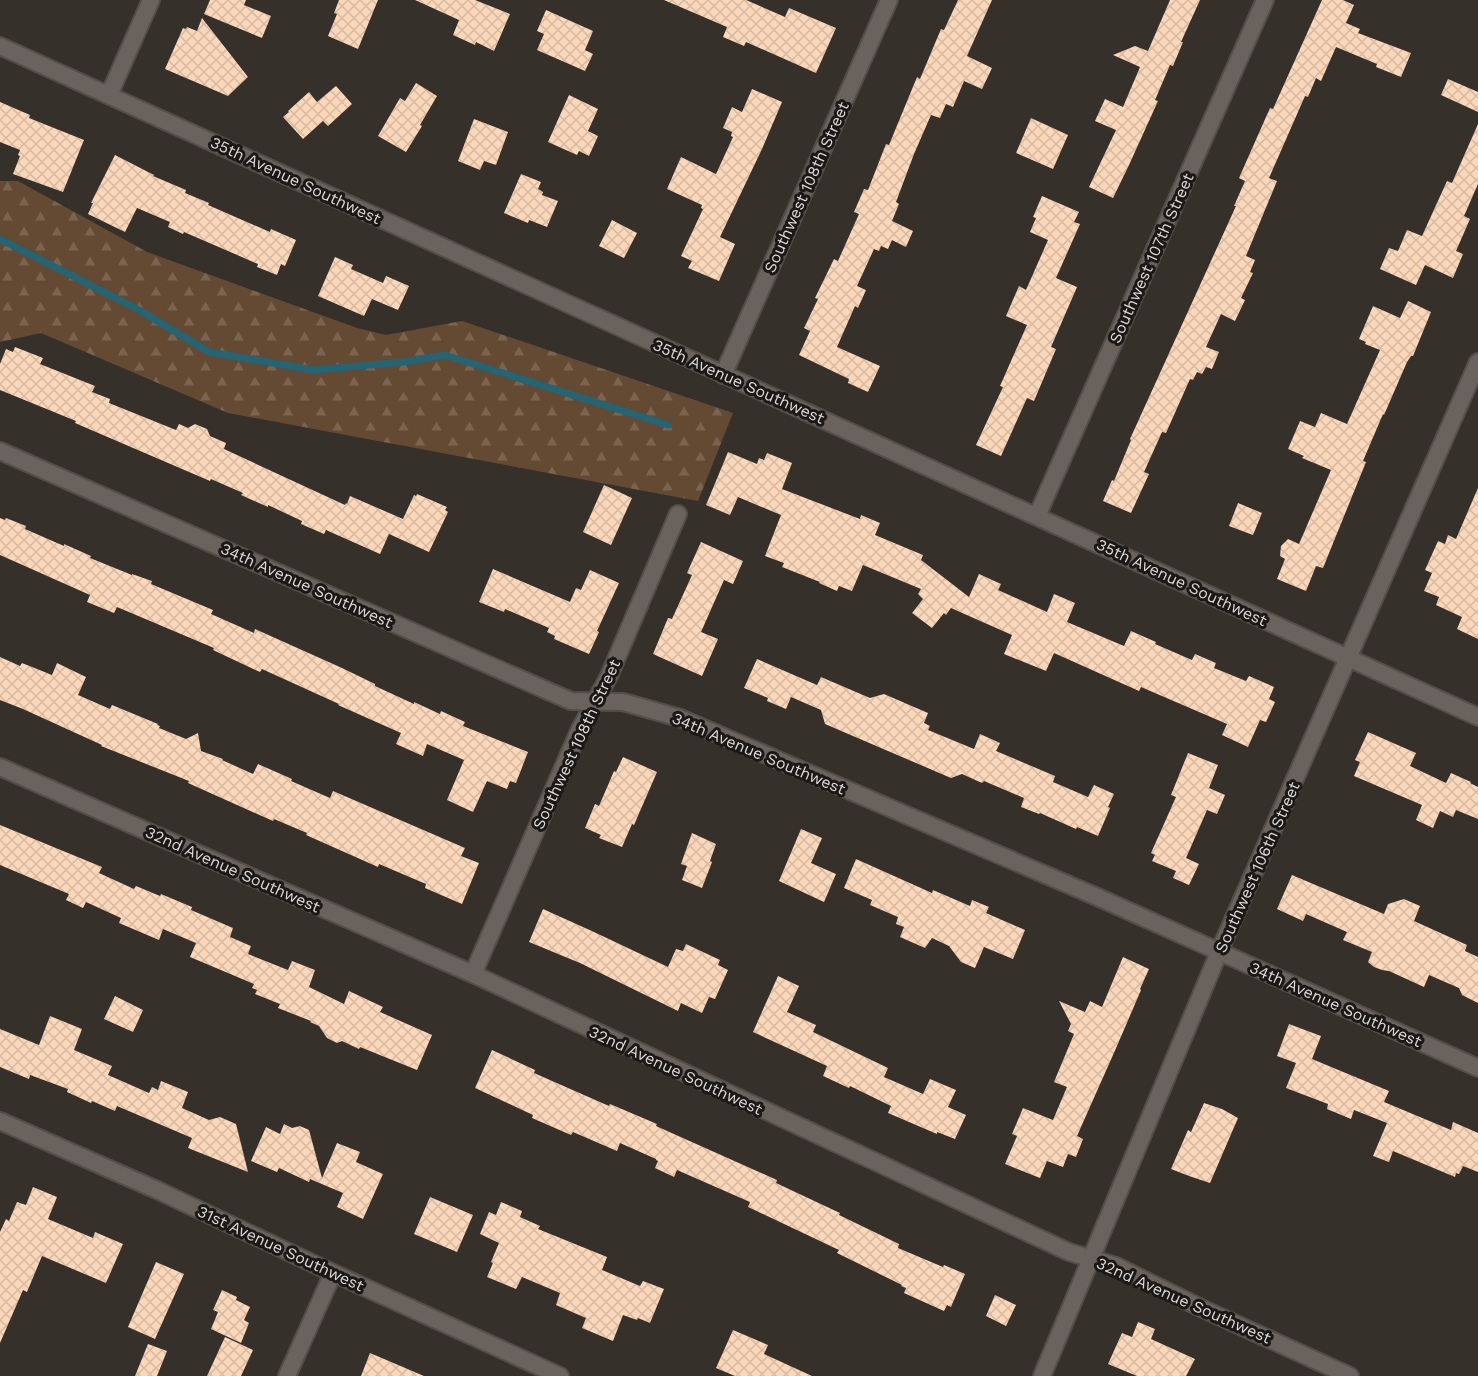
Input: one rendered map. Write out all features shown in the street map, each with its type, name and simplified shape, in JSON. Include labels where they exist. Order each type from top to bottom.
[{"type":"street","points":[[109,95],[151,0]]},
{"type":"street","name":"Southwest 108th Street","points":[[723,375],[889,0]]},
{"type":"street","name":"Southwest 107th Street","points":[[1037,516],[1264,0]]},
{"type":"street","name":"35th Avenue Southwest","points":[[0,46],[1478,717]]},
{"type":"street","name":"Southwest 106th Street","points":[[1042,1376],[1220,952],[1478,362]]},
{"type":"street","name":"34th Avenue Southwest","points":[[0,451],[571,701],[623,702],[680,718],[1102,899],[1478,1068]]},
{"type":"street","name":"Southwest 108th Street","points":[[473,974],[580,729],[609,676],[678,514]]},
{"type":"street","name":"32nd Avenue Southwest","points":[[0,767],[473,974],[1069,1252],[1116,1266],[1201,1308],[1350,1376]]},
{"type":"street","name":"31st Avenue Southwest","points":[[0,1121],[157,1190],[560,1376]]},
{"type":"street","points":[[288,1376],[333,1273]]},
{"type":"green space","points":[[0,181],[18,181],[147,252],[357,328],[386,335],[462,321],[733,413],[698,501],[228,413],[41,333],[0,342]]},
{"type":"building","points":[[210,0],[246,0],[244,5],[271,16],[262,38],[204,14]]},
{"type":"building","points":[[339,0],[378,0],[358,49],[328,36],[337,14],[334,13]]},
{"type":"building","points":[[415,0],[475,0],[510,14],[494,51],[476,42],[475,45],[453,35],[459,20]]},
{"type":"building","points":[[664,0],[746,0],[785,17],[789,8],[836,28],[816,73],[746,42],[744,46],[723,37],[727,27]]},
{"type":"building","points":[[958,0],[992,0],[967,56],[992,68],[982,89],[964,81],[953,107],[946,104],[940,118],[931,115],[896,202],[899,204],[892,221],[913,231],[906,247],[892,240],[888,249],[881,246],[879,251],[874,249],[857,286],[866,290],[858,308],[855,306],[837,347],[880,366],[868,392],[848,383],[849,379],[799,355],[810,331],[804,328],[818,299],[815,298],[834,259],[838,261],[859,214],[854,212],[864,189],[868,190],[917,77],[920,79],[941,29],[944,30]]},
{"type":"building","points":[[1170,0],[1200,0],[1173,66],[1170,65],[1155,100],[1158,101],[1113,198],[1089,187],[1116,130],[1095,121],[1105,99],[1123,107],[1140,67],[1113,55],[1135,46],[1148,51]]},
{"type":"building","points":[[1322,0],[1343,0],[1354,5],[1346,23],[1360,29],[1358,33],[1411,53],[1401,77],[1336,47],[1321,81],[1316,78],[1308,97],[1305,96],[1269,178],[1277,181],[1246,256],[1255,260],[1250,272],[1253,273],[1241,298],[1245,300],[1235,321],[1221,314],[1206,347],[1219,352],[1212,369],[1206,367],[1202,374],[1197,372],[1193,380],[1190,379],[1166,433],[1162,432],[1144,472],[1149,474],[1131,513],[1103,501],[1112,480],[1114,481],[1130,439],[1236,206],[1234,206],[1245,181],[1239,178]]},
{"type":"building","points":[[546,10],[593,31],[585,50],[593,54],[585,71],[537,50],[544,34],[537,31]]},
{"type":"building","points":[[202,18],[248,77],[228,96],[165,69],[183,28],[187,27],[197,31]]},
{"type":"building","points":[[1448,79],[1478,92],[1478,112],[1441,95]]},
{"type":"building","points":[[416,83],[437,96],[406,152],[378,136],[400,98],[405,101]]},
{"type":"building","points":[[336,86],[352,104],[328,126],[323,121],[303,139],[283,117],[309,92],[317,102]]},
{"type":"building","points":[[752,89],[782,102],[720,237],[735,244],[719,281],[688,268],[692,261],[681,256],[703,209],[702,205],[667,189],[681,157],[716,174],[733,137],[732,132],[723,128],[732,107],[742,112]]},
{"type":"building","points":[[569,95],[598,109],[588,131],[598,136],[589,156],[579,151],[577,155],[548,142]]},
{"type":"building","points":[[0,102],[30,115],[29,118],[84,140],[63,192],[13,174],[20,150],[0,142]]},
{"type":"building","points":[[1031,118],[1068,135],[1053,169],[1016,153]]},
{"type":"building","points":[[474,119],[508,132],[496,165],[484,161],[480,170],[458,161]]},
{"type":"building","points":[[1478,124],[1478,184],[1464,216],[1470,219],[1456,251],[1463,254],[1453,278],[1425,265],[1416,285],[1380,269],[1389,248],[1398,251],[1407,230],[1422,236],[1447,181],[1452,183]]},
{"type":"building","points":[[115,155],[153,176],[186,190],[185,193],[209,203],[208,205],[270,232],[271,229],[296,240],[285,266],[281,264],[277,275],[257,267],[258,264],[168,227],[170,222],[137,208],[125,232],[88,214],[93,203],[91,203]]},
{"type":"building","points":[[521,174],[541,182],[538,189],[543,192],[542,195],[558,201],[547,227],[529,220],[528,223],[504,213]]},
{"type":"building","points":[[1042,196],[1079,212],[1074,222],[1080,224],[1056,278],[1077,287],[1051,347],[1056,349],[1034,401],[1027,398],[1001,456],[976,445],[1003,387],[1000,386],[1027,325],[1006,316],[1019,286],[1026,290],[1048,240],[1030,232],[1036,218],[1033,217]]},
{"type":"building","points":[[612,220],[637,233],[624,258],[599,246]]},
{"type":"building","points":[[335,257],[353,265],[351,269],[383,283],[386,276],[409,286],[398,310],[372,299],[364,316],[318,296]]},
{"type":"building","points":[[1408,301],[1431,312],[1413,356],[1407,362],[1363,461],[1366,462],[1323,568],[1316,566],[1306,591],[1277,579],[1285,559],[1280,556],[1281,546],[1288,539],[1299,544],[1331,470],[1302,458],[1304,456],[1288,449],[1300,421],[1315,427],[1321,413],[1347,424],[1380,350],[1359,339],[1373,306],[1400,318]]},
{"type":"building","points":[[15,347],[43,358],[40,364],[95,386],[92,392],[110,399],[109,403],[176,430],[179,424],[188,428],[195,424],[207,429],[210,436],[226,443],[224,449],[345,505],[350,496],[403,519],[414,495],[417,494],[447,507],[445,510],[448,512],[429,552],[389,534],[380,554],[326,530],[324,534],[268,505],[268,507],[241,495],[243,493],[211,479],[210,481],[0,390],[0,364],[6,349],[13,352]]},
{"type":"building","points":[[728,452],[757,464],[759,458],[764,460],[767,453],[792,463],[782,489],[860,519],[861,515],[880,523],[875,535],[923,555],[921,560],[969,597],[979,574],[1001,584],[998,590],[1047,612],[1054,594],[1075,603],[1067,622],[1124,646],[1131,631],[1192,660],[1195,654],[1216,663],[1214,668],[1246,681],[1249,676],[1274,687],[1269,699],[1275,702],[1266,722],[1260,720],[1248,747],[1222,735],[1227,724],[1141,687],[1139,691],[1054,653],[1046,671],[1004,654],[1012,635],[951,608],[932,628],[912,613],[923,599],[918,594],[921,589],[863,565],[852,591],[839,586],[837,591],[782,567],[784,563],[765,556],[781,515],[738,497],[730,515],[706,505]]},
{"type":"building","points":[[604,485],[632,498],[611,545],[583,532]]},
{"type":"building","points":[[1478,488],[1478,639],[1457,629],[1462,617],[1436,605],[1439,597],[1424,591],[1432,573],[1425,570],[1438,541],[1445,544],[1448,535],[1456,539]]},
{"type":"building","points":[[1238,503],[1262,513],[1253,535],[1229,526]]},
{"type":"building","points":[[0,518],[26,526],[25,529],[91,556],[90,558],[152,581],[151,584],[213,610],[211,614],[254,633],[255,629],[342,668],[414,704],[414,702],[440,714],[441,711],[465,722],[463,726],[528,752],[516,783],[510,781],[507,789],[487,781],[473,812],[447,800],[464,760],[427,744],[423,756],[396,744],[401,733],[339,704],[262,669],[260,672],[213,650],[214,648],[117,607],[114,613],[87,602],[90,595],[0,555]]},
{"type":"building","points":[[701,542],[743,561],[733,584],[724,580],[701,632],[718,639],[702,676],[653,654],[668,618],[672,619],[692,575],[687,573]]},
{"type":"building","points":[[493,569],[570,602],[576,588],[581,590],[590,570],[619,583],[589,654],[554,639],[555,636],[547,632],[549,628],[505,609],[504,612],[479,602]]},
{"type":"building","points":[[0,657],[20,666],[22,663],[52,675],[57,663],[86,677],[78,695],[110,709],[112,705],[158,724],[159,728],[186,739],[198,733],[201,751],[253,774],[258,764],[330,798],[333,791],[465,848],[461,856],[479,863],[462,904],[425,888],[426,884],[379,864],[378,867],[306,835],[307,833],[274,819],[273,821],[188,783],[189,781],[101,746],[0,700]]},
{"type":"building","points":[[757,659],[817,685],[821,677],[870,698],[884,694],[928,713],[924,723],[930,726],[928,730],[974,749],[980,734],[1000,743],[996,751],[1055,776],[1053,782],[1088,797],[1094,785],[1114,794],[1098,836],[1021,807],[1024,798],[984,781],[982,783],[962,774],[951,778],[825,724],[821,710],[791,697],[786,709],[767,701],[768,698],[744,688]]},
{"type":"building","points":[[1368,732],[1416,753],[1410,766],[1446,783],[1451,773],[1478,787],[1478,819],[1456,810],[1453,817],[1440,811],[1433,828],[1416,820],[1422,805],[1354,776],[1360,762],[1355,760]]},
{"type":"building","points":[[1188,753],[1218,765],[1209,788],[1225,795],[1217,814],[1207,810],[1186,858],[1199,864],[1189,885],[1173,878],[1176,871],[1152,861],[1155,855],[1151,853],[1176,797],[1171,795]]},
{"type":"building","points":[[623,757],[657,772],[622,847],[599,838],[601,835],[585,828],[595,804],[599,806],[614,771],[616,772]]},
{"type":"building","points":[[0,825],[102,867],[99,873],[134,889],[136,886],[160,896],[161,894],[233,928],[230,937],[251,946],[248,954],[288,970],[292,961],[315,970],[309,987],[344,1004],[349,991],[383,1007],[380,1012],[432,1035],[417,1070],[360,1047],[359,1049],[342,1041],[337,1043],[327,1038],[319,1026],[311,1021],[278,1008],[280,1004],[255,994],[257,990],[252,988],[254,984],[190,957],[196,943],[163,929],[159,940],[119,923],[121,918],[86,902],[83,908],[66,900],[69,894],[0,865]]},
{"type":"building","points":[[801,829],[822,838],[811,863],[836,874],[824,902],[779,881]]},
{"type":"building","points":[[692,833],[716,844],[702,888],[682,880],[687,866],[681,864]]},
{"type":"building","points":[[856,859],[932,893],[933,890],[970,906],[972,900],[989,907],[986,913],[1025,930],[1013,959],[984,947],[975,968],[961,962],[949,946],[932,938],[925,948],[900,937],[904,927],[896,924],[898,917],[870,905],[872,900],[844,888]]},
{"type":"building","points":[[1292,875],[1384,914],[1388,904],[1404,899],[1420,906],[1414,921],[1467,945],[1465,951],[1478,957],[1478,1003],[1462,995],[1459,988],[1429,975],[1424,987],[1389,971],[1374,967],[1368,962],[1372,952],[1343,940],[1347,932],[1306,914],[1303,921],[1277,909]]},
{"type":"building","points":[[543,909],[668,967],[676,949],[683,951],[686,944],[720,960],[718,965],[728,970],[715,999],[709,997],[702,1013],[681,1003],[678,1011],[580,963],[529,942]]},
{"type":"building","points":[[1123,957],[1149,969],[1077,1136],[1083,1139],[1076,1157],[1068,1154],[1063,1167],[1047,1161],[1040,1178],[1005,1164],[1017,1136],[1012,1134],[1023,1108],[1053,1120],[1067,1087],[1054,1082],[1074,1034],[1068,1031],[1071,1024],[1059,1001],[1085,1012],[1090,1001],[1102,1007]]},
{"type":"building","points":[[778,976],[799,986],[787,1012],[816,1025],[813,1032],[888,1068],[884,1077],[923,1094],[930,1079],[956,1090],[948,1107],[966,1115],[955,1139],[937,1132],[937,1134],[888,1113],[891,1106],[823,1076],[827,1066],[753,1032]]},
{"type":"building","points":[[115,996],[143,1010],[133,1032],[104,1019]]},
{"type":"building","points":[[50,1016],[82,1029],[74,1050],[112,1066],[108,1075],[149,1093],[152,1087],[158,1090],[161,1081],[188,1092],[182,1108],[209,1120],[220,1117],[236,1124],[248,1172],[188,1148],[192,1138],[117,1106],[115,1111],[92,1101],[91,1103],[67,1092],[68,1089],[30,1075],[29,1079],[0,1067],[0,1029],[39,1045]]},
{"type":"building","points":[[1289,1024],[1321,1036],[1312,1059],[1389,1091],[1384,1102],[1451,1130],[1453,1122],[1478,1133],[1478,1172],[1463,1166],[1455,1177],[1393,1151],[1389,1162],[1373,1156],[1387,1123],[1354,1110],[1351,1119],[1327,1109],[1328,1104],[1286,1088],[1296,1063],[1277,1056]]},
{"type":"building","points":[[492,1050],[535,1070],[534,1073],[657,1124],[656,1126],[777,1180],[776,1183],[899,1244],[898,1248],[965,1274],[951,1307],[947,1305],[944,1311],[904,1293],[906,1288],[902,1285],[837,1253],[839,1250],[748,1207],[750,1202],[677,1170],[674,1177],[655,1168],[658,1161],[656,1159],[620,1143],[617,1151],[573,1132],[571,1135],[532,1118],[533,1115],[475,1088]]},
{"type":"building","points":[[1204,1103],[1238,1118],[1210,1183],[1171,1169],[1188,1130],[1191,1132]]},
{"type":"building","points":[[284,1124],[292,1128],[300,1126],[309,1130],[322,1178],[337,1143],[360,1152],[356,1162],[383,1174],[363,1219],[337,1207],[343,1193],[310,1179],[309,1182],[279,1168],[277,1172],[251,1161],[266,1127],[280,1134]]},
{"type":"building","points":[[33,1187],[57,1197],[48,1219],[93,1238],[95,1232],[123,1244],[106,1283],[42,1256],[27,1292],[23,1290],[0,1343],[0,1232],[6,1219],[9,1221],[17,1202],[26,1205]]},
{"type":"building","points":[[430,1197],[473,1215],[457,1252],[414,1234]]},
{"type":"building","points":[[501,1202],[522,1211],[520,1217],[540,1226],[538,1229],[607,1257],[602,1270],[640,1286],[643,1281],[664,1289],[650,1323],[623,1315],[613,1341],[582,1328],[586,1318],[556,1305],[560,1293],[522,1277],[516,1289],[487,1277],[499,1243],[480,1234],[489,1212],[496,1215]]},
{"type":"building","points":[[156,1262],[184,1274],[155,1339],[128,1327]]},
{"type":"building","points":[[222,1290],[237,1297],[236,1300],[250,1307],[244,1320],[249,1323],[241,1343],[211,1329],[218,1312],[213,1310]]},
{"type":"building","points":[[995,1295],[1016,1305],[1006,1326],[986,1316]]},
{"type":"building","points":[[1138,1322],[1155,1329],[1151,1339],[1195,1359],[1186,1376],[1137,1376],[1108,1364],[1122,1333],[1132,1337]]},
{"type":"building","points":[[733,1330],[768,1345],[764,1354],[812,1376],[735,1376],[716,1368]]},
{"type":"building","points":[[225,1337],[253,1350],[241,1376],[207,1376]]},
{"type":"building","points":[[148,1344],[167,1351],[157,1376],[135,1376]]},
{"type":"building","points":[[370,1353],[424,1376],[361,1376]]},
{"type":"waterway","points":[[0,239],[139,310],[209,352],[313,370],[403,362],[445,355],[668,425]]}]
